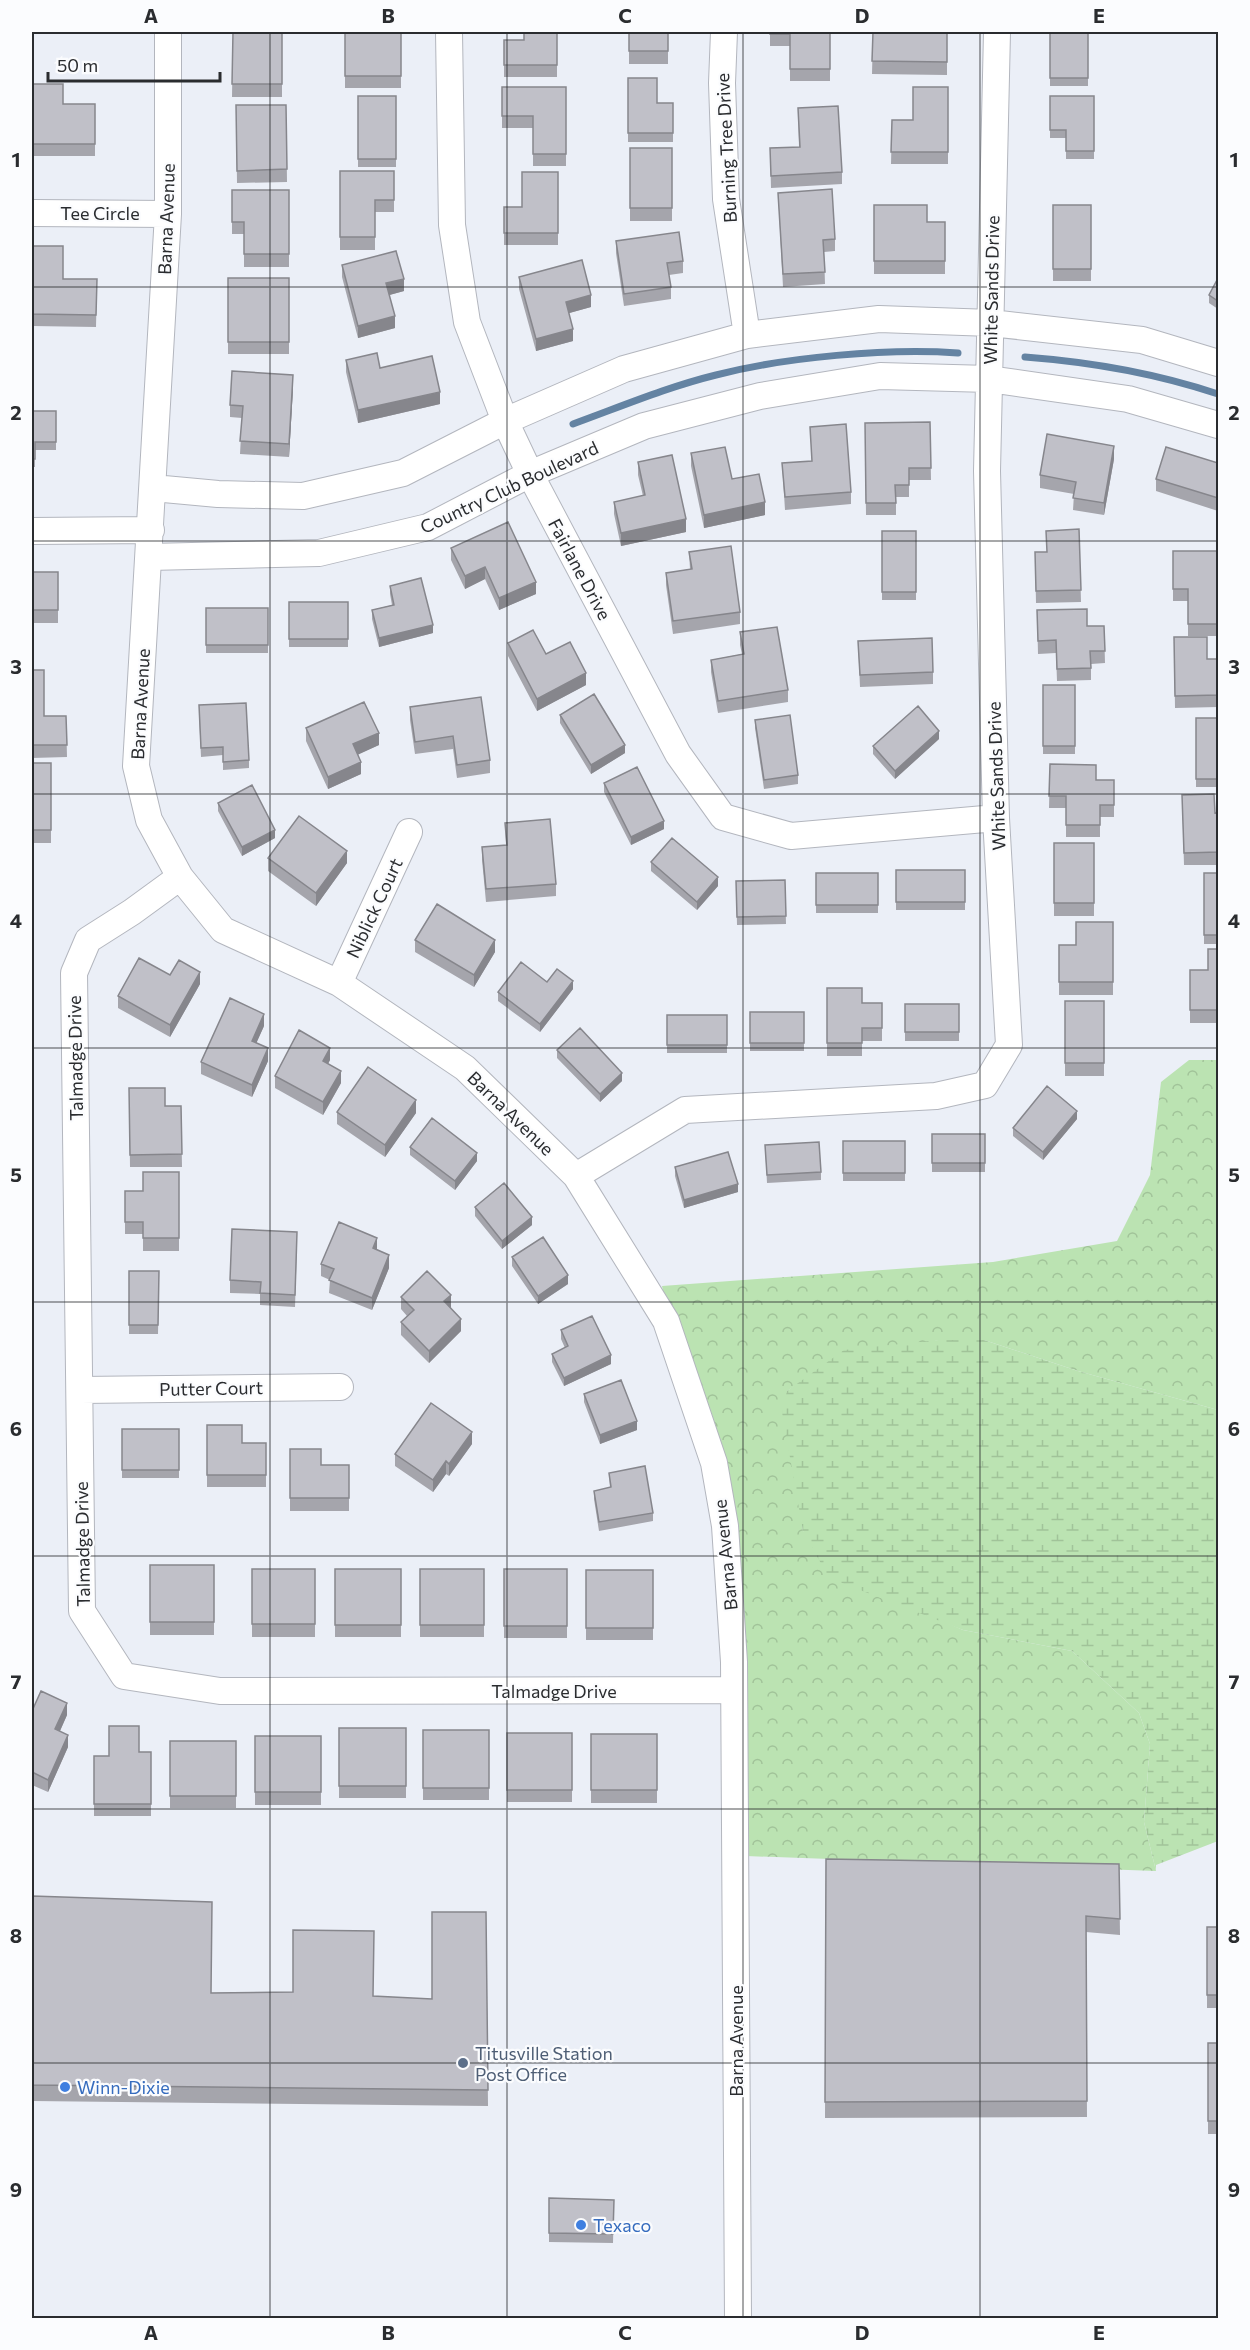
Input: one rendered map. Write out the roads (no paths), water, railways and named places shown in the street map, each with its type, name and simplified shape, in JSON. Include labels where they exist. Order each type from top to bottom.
[{"type":"street","name":"Barna Avenue","points":[[168,32],[168,213],[136,766],[149,820],[180,877],[223,930],[339,983],[465,1068],[576,1176],[666,1321],[714,1463],[724,1526],[734,1662],[738,2319]]},
{"type":"street","name":"Fairlane Drive","points":[[449,32],[454,236],[466,322],[505,421],[530,474],[678,754],[723,817],[791,836],[996,818]]},
{"type":"street","name":"Burning Tree Drive","points":[[724,32],[722,83],[726,199],[747,335]]},
{"type":"street","name":"White Sands Drive","points":[[576,1176],[685,1110],[936,1096],[985,1085],[1009,1046],[996,818],[987,471],[997,32]]},
{"type":"street","name":"Tee Circle","points":[[32,213],[168,213]]},
{"type":"street","points":[[153,488],[218,494],[303,496],[403,473],[505,421],[624,369],[747,335],[879,319],[991,323],[1142,340],[1218,363]]},
{"type":"street","name":"Country Club Boulevard","points":[[149,557],[319,553],[428,527],[530,474],[644,426],[760,396],[880,376],[989,379],[1128,399],[1218,425]]},
{"type":"street","points":[[32,531],[151,530]]},
{"type":"street","name":"Niblick Court","points":[[339,983],[409,832]]},
{"type":"street","name":"Talmadge Drive","points":[[180,877],[88,940],[74,973],[82,1611],[124,1676],[220,1691],[733,1690]]},
{"type":"street","name":"Putter Court","points":[[81,1390],[340,1387]]},
{"type":"waterway","points":[[573,424],[680,385],[773,363],[869,353],[958,353]]},
{"type":"waterway","points":[[1025,357],[1123,370],[1171,380],[1218,394]]},
{"type":"place","name":"Titusville Station Post Office","points":[[463,2063]]},
{"type":"place","name":"Winn-Dixie","points":[[65,2087]]},
{"type":"place","name":"Texaco","points":[[581,2225]]}]
